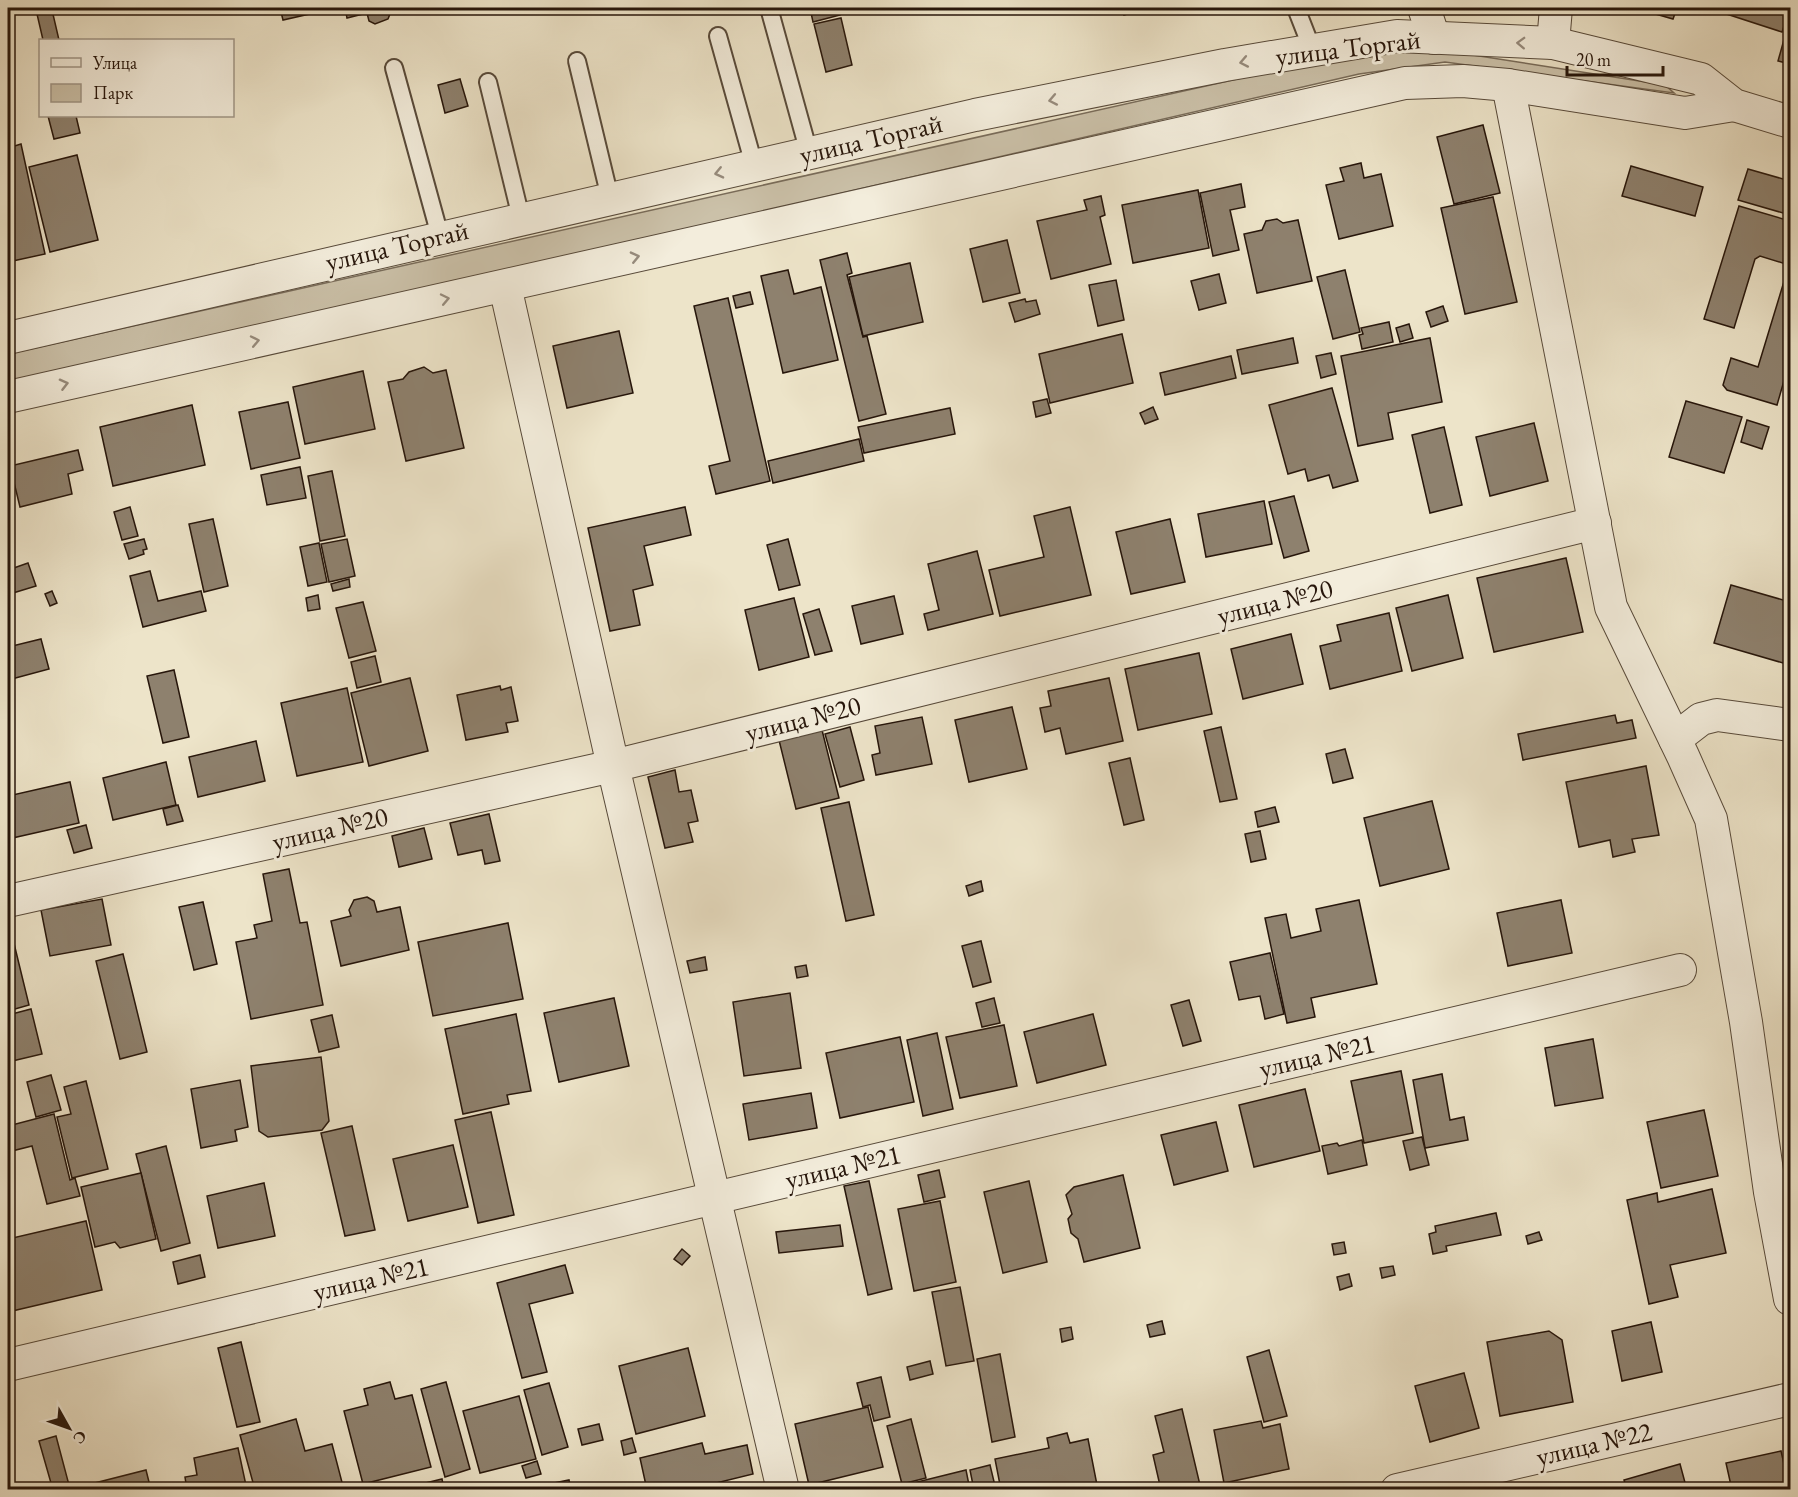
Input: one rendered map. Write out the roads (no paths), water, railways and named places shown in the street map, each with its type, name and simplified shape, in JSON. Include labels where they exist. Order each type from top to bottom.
[{"type":"street","points":[[1424,8],[1434,38]]},
{"type":"street","points":[[1553,43],[1556,8]]},
{"type":"street","name":"улица Торгай","points":[[8,338],[440,236],[975,115],[1312,49],[1397,36],[1553,43],[1701,79],[1734,105],[1791,122]]},
{"type":"street","name":"улица Торгай","points":[[8,398],[1405,83],[1463,81],[1508,85],[1685,113],[1734,105]]},
{"type":"street","points":[[1508,85],[1611,607],[1711,819],[1746,1022],[1770,1192],[1791,1299]]},
{"type":"street","points":[[505,286],[613,766],[783,1490]]},
{"type":"street","name":"улица №20","points":[[8,901],[613,766],[1595,523]]},
{"type":"street","points":[[1675,739],[1701,719],[1717,715],[1791,725]]},
{"type":"street","name":"улица №21","points":[[8,1365],[1680,970]]},
{"type":"street","name":"улица №22","points":[[1397,1490],[1791,1399]]},
{"type":"lane","points":[[769,8],[809,153]]},
{"type":"lane","points":[[1296,8],[1312,49]]},
{"type":"lane","points":[[718,36],[754,165]]},
{"type":"lane","points":[[577,61],[610,198]]},
{"type":"lane","points":[[394,68],[440,236]]},
{"type":"lane","points":[[488,82],[521,218]]}]
